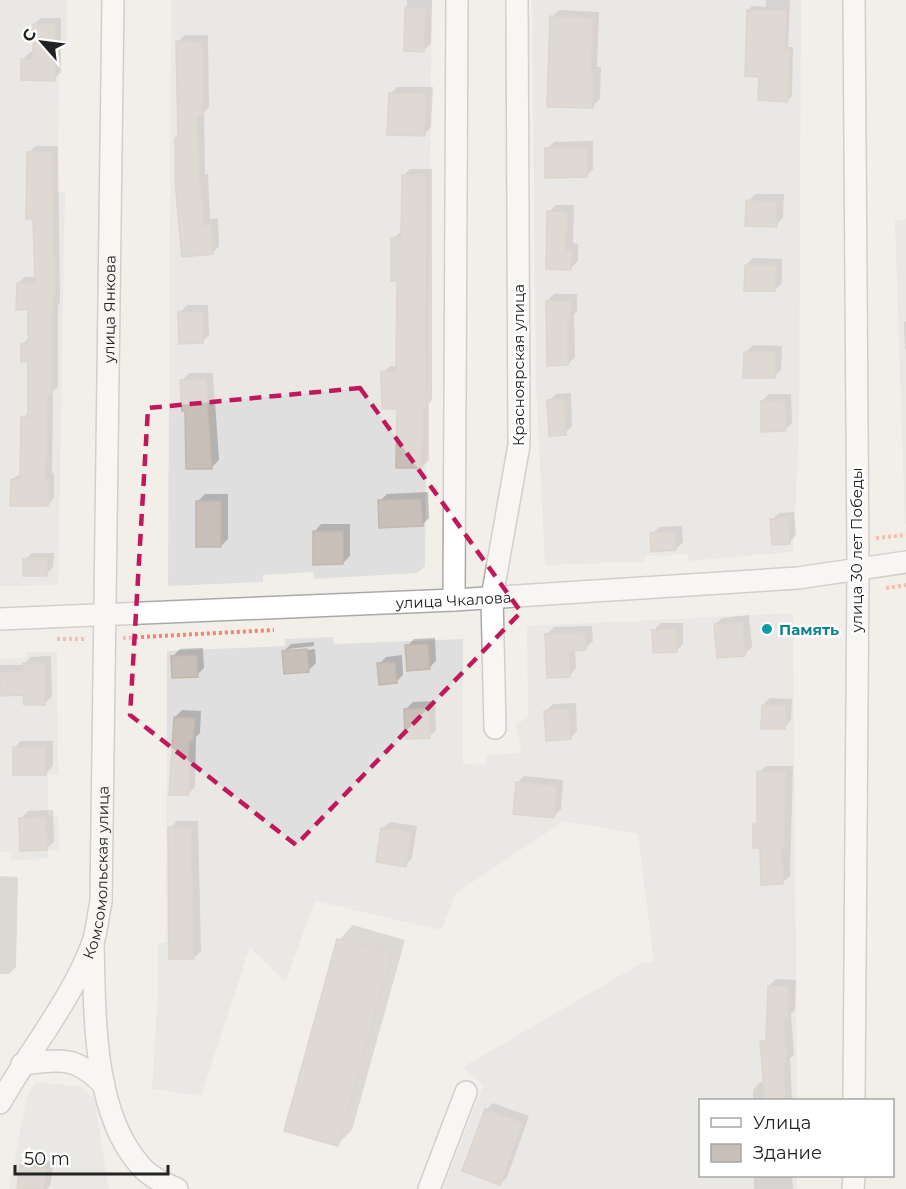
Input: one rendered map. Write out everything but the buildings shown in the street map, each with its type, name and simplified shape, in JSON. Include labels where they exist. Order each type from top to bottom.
[{"type":"street","name":"улица Янкова","points":[[106,616],[114,0]]},
{"type":"street","points":[[454,600],[456,0]]},
{"type":"street","name":"Красноярская улица","points":[[495,728],[492,597],[519,444],[518,0]]},
{"type":"street","name":"улица 30 лет Победы","points":[[854,0],[858,568],[854,1099]]},
{"type":"street","name":"улица Чкалова","points":[[0,619],[454,600],[798,578],[906,562]]},
{"type":"street","name":"Комсомольская улица","points":[[0,1103],[22,1064],[65,998],[93,942],[101,902],[106,616]]},
{"type":"street","points":[[93,942],[96,1020],[104,1085],[123,1143],[140,1166],[177,1189]]},
{"type":"street","points":[[22,1064],[65,1061],[85,1067],[104,1085]]},
{"type":"street","points":[[429,1189],[466,1092]]},
{"type":"path","points":[[857,540],[906,535]]},
{"type":"highlighted area","points":[[360,388],[521,612],[296,845],[130,715],[148,408]]},
{"type":"shaded area","points":[[0,0],[67,0],[67,41],[60,41],[57,192],[65,192],[58,585],[0,586]]},
{"type":"shaded area","points":[[171,0],[432,0],[425,566],[417,573],[314,579],[313,572],[263,575],[263,582],[168,586]]},
{"type":"shaded area","points":[[532,0],[801,0],[799,432],[793,552],[688,561],[688,555],[645,556],[645,562],[545,565],[536,384]]},
{"type":"shaded area","points":[[906,219],[906,524],[905,524],[895,220]]},
{"type":"shaded area","points":[[793,613],[797,1099],[699,1099],[699,1177],[797,1177],[797,1189],[443,1189],[483,1085],[463,1067],[640,964],[654,961],[638,834],[564,821],[456,893],[441,930],[315,901],[285,982],[250,947],[201,1096],[152,1089],[158,993],[158,943],[166,943],[167,651],[285,646],[285,639],[333,637],[334,644],[463,639],[463,764],[486,765],[487,755],[522,753],[516,725],[528,717],[527,626]]},
{"type":"shaded area","points":[[26,652],[57,652],[58,774],[48,775],[48,815],[58,816],[59,850],[48,851],[48,859],[11,860],[11,853],[0,852],[0,659],[25,658]]},
{"type":"shaded area","points":[[36,1082],[79,1086],[94,1098],[109,1189],[9,1189],[27,1098]]},
{"type":"place","name":"Память","points":[[767,629]]}]
